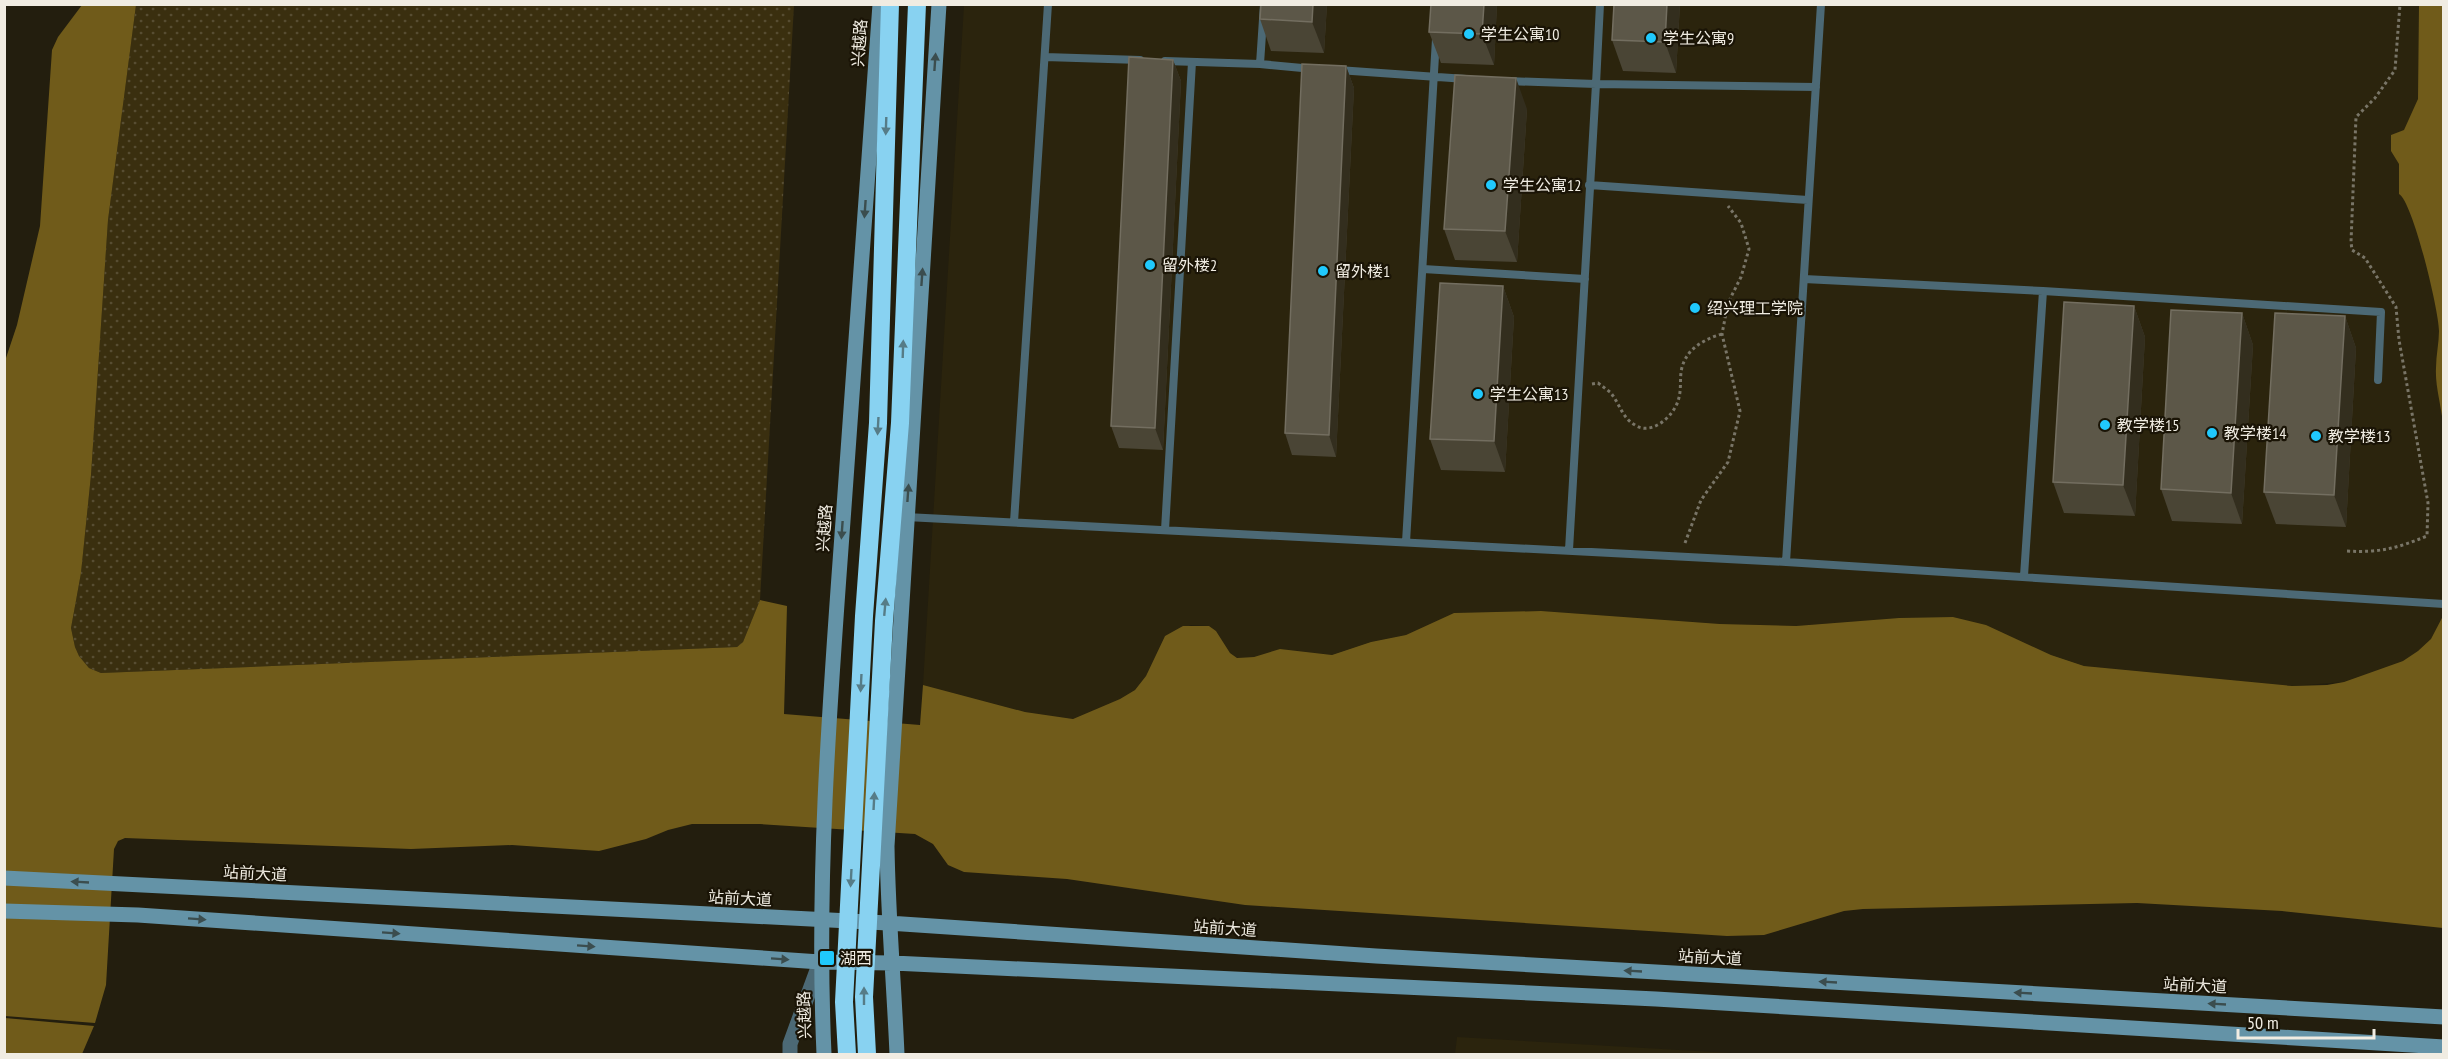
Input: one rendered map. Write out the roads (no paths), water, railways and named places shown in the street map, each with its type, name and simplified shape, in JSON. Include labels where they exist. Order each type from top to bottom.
[{"type":"highway","points":[[847,1054],[844,1002],[864,615],[878,423],[890,4]]},
{"type":"highway","points":[[867,1054],[864,997],[884,621],[900,423],[917,4]]},
{"type":"main road","name":"兴越路","points":[[824,1054],[820,962],[822,841],[837,596],[880,4]]},
{"type":"main road","points":[[897,1054],[893,963],[888,923],[887,846],[939,4]]},
{"type":"main road","name":"站前大道","points":[[4,878],[888,923],[1376,956],[2444,1017]]},
{"type":"main road","points":[[4,911],[138,915],[820,962],[893,963],[1668,1000],[2444,1047]]},
{"type":"street","points":[[790,1054],[790,1044],[820,962]]},
{"type":"lane","points":[[1014,522],[1048,4]]},
{"type":"lane","points":[[1260,64],[1264,4]]},
{"type":"lane","points":[[1569,550],[1600,4]]},
{"type":"lane","points":[[1786,562],[1821,4]]},
{"type":"lane","points":[[1406,542],[1437,26]]},
{"type":"lane","points":[[1045,57],[1147,60]]},
{"type":"lane","points":[[1158,61],[1260,64],[1318,69]]},
{"type":"lane","points":[[1165,530],[1192,62]]},
{"type":"lane","points":[[1330,70],[1480,80]]},
{"type":"lane","points":[[1492,80],[1816,87]]},
{"type":"lane","points":[[1589,185],[1808,200]]},
{"type":"lane","points":[[1423,269],[1585,279]]},
{"type":"lane","points":[[1804,279],[2381,312],[2378,380]]},
{"type":"lane","points":[[2024,576],[2043,291]]},
{"type":"lane","points":[[906,517],[1680,556],[2444,604]]},
{"type":"place","name":"学生公寓10","points":[[1469,34]]},
{"type":"place","name":"学生公寓9","points":[[1651,38]]},
{"type":"place","name":"学生公寓12","points":[[1491,185]]},
{"type":"place","name":"留外楼2","points":[[1150,265]]},
{"type":"place","name":"留外楼1","points":[[1323,271]]},
{"type":"place","name":"绍兴理工学院","points":[[1695,308]]},
{"type":"place","name":"学生公寓13","points":[[1478,394]]},
{"type":"place","name":"教学楼15","points":[[2105,425]]},
{"type":"place","name":"教学楼14","points":[[2212,433]]},
{"type":"place","name":"教学楼13","points":[[2316,436]]},
{"type":"place","name":"湖西","points":[[827,958]]}]
